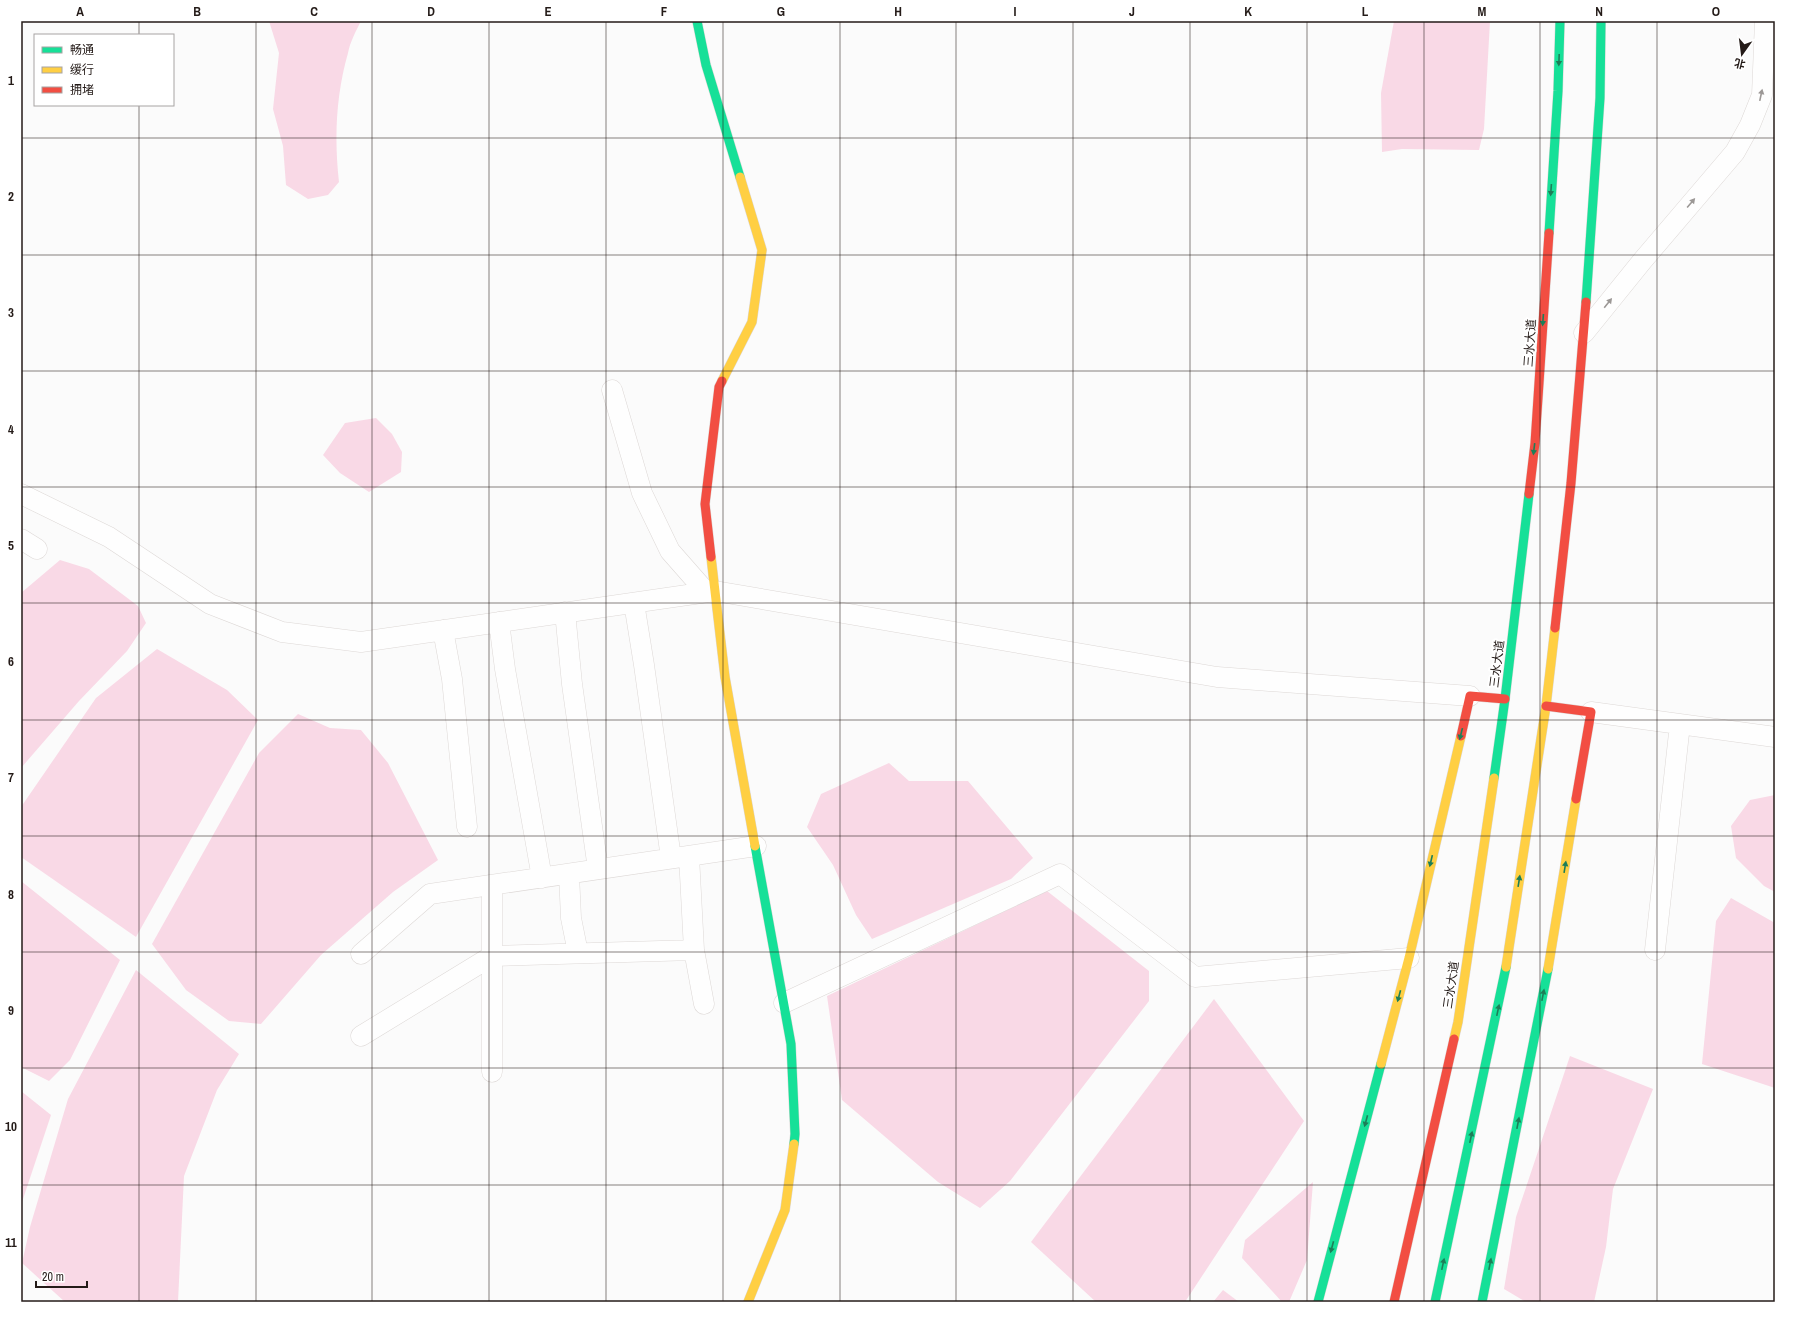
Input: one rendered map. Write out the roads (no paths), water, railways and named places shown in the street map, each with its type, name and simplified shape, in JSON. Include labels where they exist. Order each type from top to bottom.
[{"type":"main road","points":[[697,21],[706,65],[762,250],[752,322],[719,387],[705,504],[710,592],[791,1044],[795,1134],[785,1210],[748,1302]]},
{"type":"main road","name":"三水大道","points":[[1394,1302],[1458,1022],[1505,699],[1535,443],[1558,91],[1560,21]]},
{"type":"main road","points":[[1435,1302],[1503,987],[1546,706],[1571,484],[1584,334],[1600,98],[1601,21]]},
{"type":"main road","points":[[1318,1302],[1409,958],[1470,696],[1505,699]]},
{"type":"main road","points":[[1482,1302],[1543,997],[1591,712],[1546,706]]},
{"type":"street","points":[[1584,334],[1643,260],[1735,152],[1746,132],[1762,95],[1765,21]]},
{"type":"street","points":[[612,390],[642,493],[670,551],[710,592]]},
{"type":"street","points":[[21,494],[109,537],[210,604],[282,632],[361,642],[710,592],[1217,677],[1470,696]]},
{"type":"street","points":[[634,602],[644,665],[680,857],[704,1004]]},
{"type":"street","points":[[565,612],[572,684],[598,869]]},
{"type":"street","points":[[499,622],[505,669],[542,878]]},
{"type":"street","points":[[443,630],[452,679],[467,827]]},
{"type":"street","points":[[1591,712],[1775,737]]},
{"type":"street","points":[[1655,950],[1680,724]]},
{"type":"street","points":[[361,954],[430,894],[756,846]]},
{"type":"street","points":[[569,874],[571,918],[578,953]]},
{"type":"street","points":[[784,1003],[1060,874],[1195,976],[1409,958]]},
{"type":"street","points":[[492,885],[492,1072]]},
{"type":"street","points":[[361,1036],[492,956],[694,950]]}]
